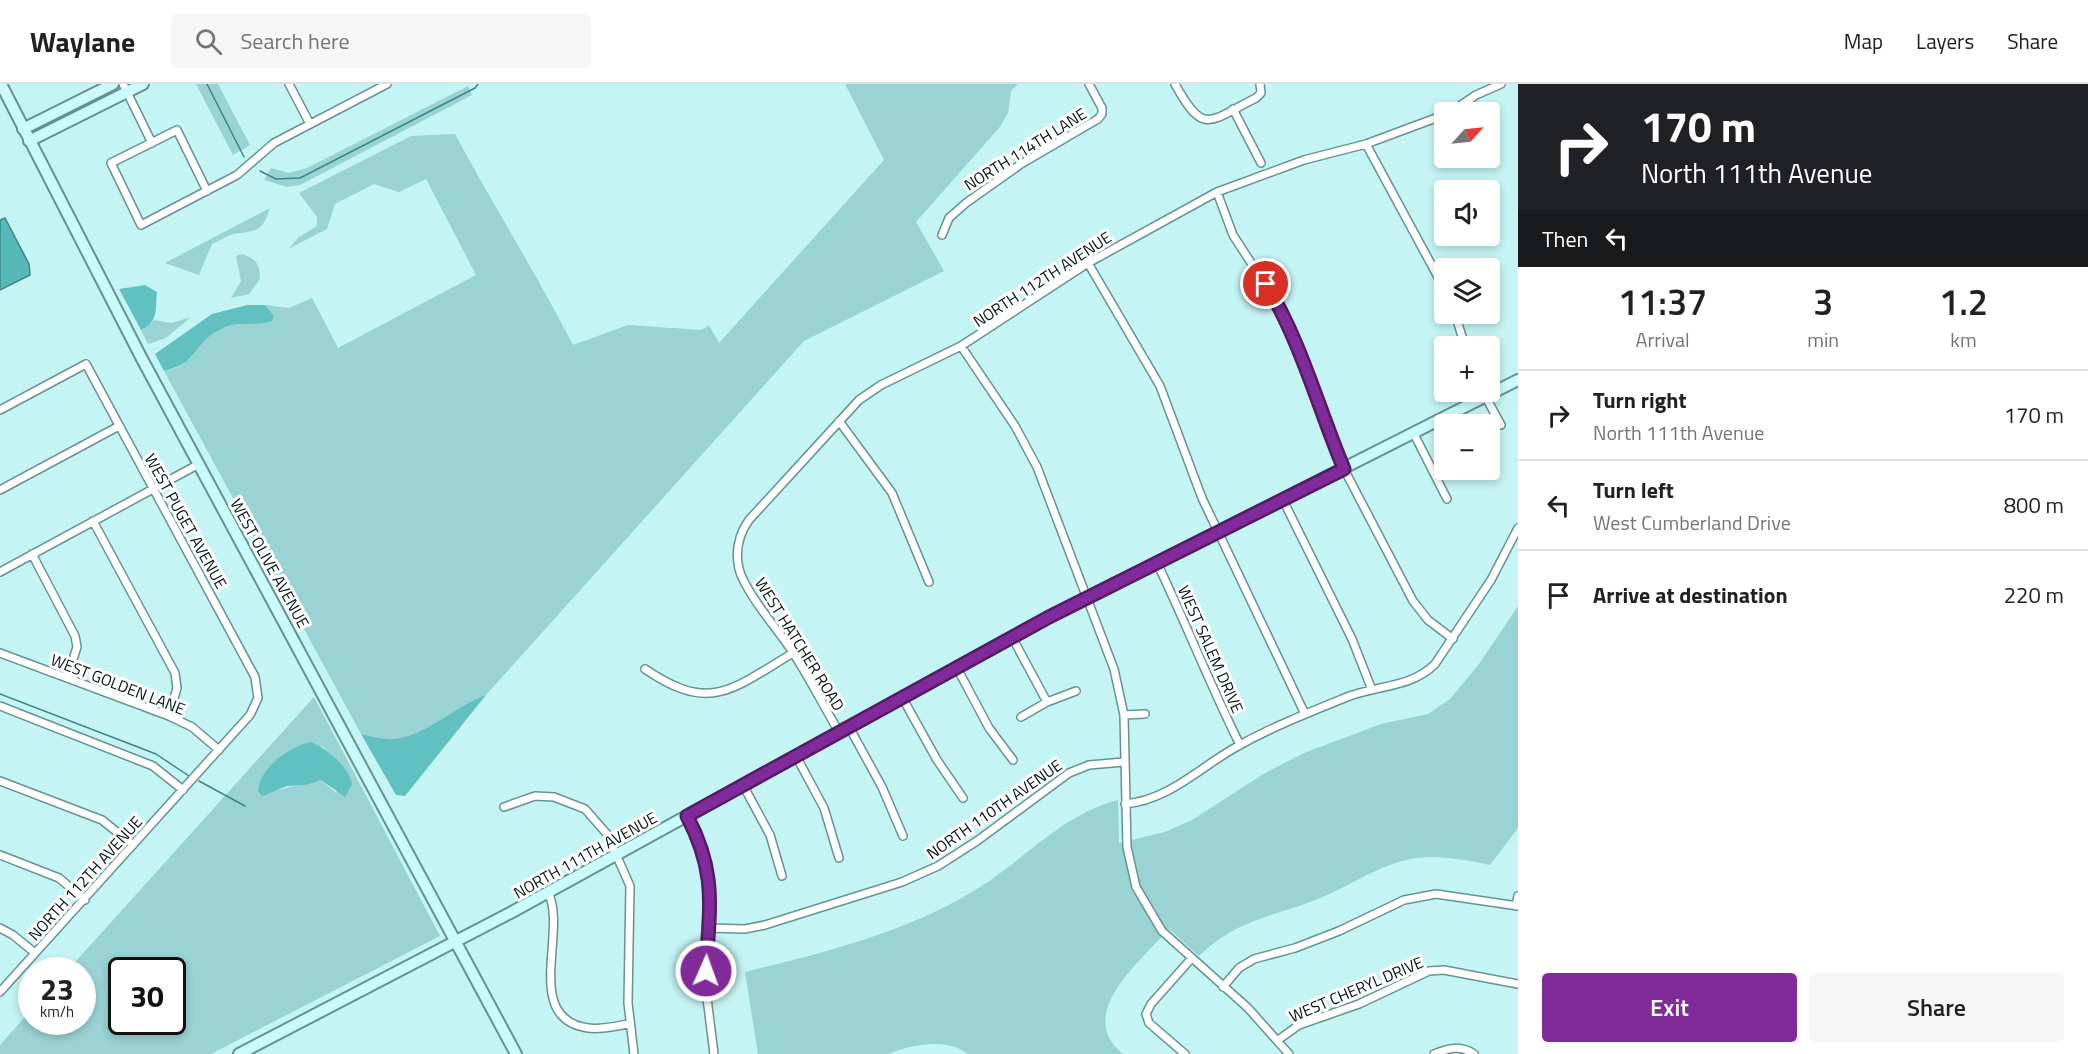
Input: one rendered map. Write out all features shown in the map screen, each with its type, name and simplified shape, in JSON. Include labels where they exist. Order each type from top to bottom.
[{"type":"street","name":"WEST OLIVE AVENUE","points":[[1,84],[199,464],[516,1054]]},
{"type":"street","points":[[24,129],[113,84]]},
{"type":"street","points":[[29,141],[125,88],[142,84]]},
{"type":"street","points":[[290,84],[310,124]]},
{"type":"street","points":[[207,191],[177,130],[111,163],[141,225],[207,191],[237,175],[274,143],[374,87],[387,84]]},
{"type":"street","name":"NORTH 114TH LANE","points":[[942,235],[949,218],[966,203],[1022,164],[1102,114],[1102,108],[1089,84]]},
{"type":"street","points":[[1175,84],[1190,112],[1200,119],[1212,120],[1261,93],[1260,84]]},
{"type":"street","points":[[1466,102],[1502,84]]},
{"type":"street","points":[[125,88],[152,143]]},
{"type":"street","points":[[1233,109],[1261,163]]},
{"type":"street","name":"NORTH 112TH AVENUE","points":[[739,570],[739,541],[744,527],[839,421],[868,393],[961,346],[1088,263],[1217,192],[1304,160],[1366,144],[1434,119]]},
{"type":"street","points":[[1366,144],[1434,270]]},
{"type":"street","points":[[1217,192],[1233,235],[1277,303],[1303,359],[1326,426],[1344,469],[1413,602],[1428,620],[1453,639]]},
{"type":"street","points":[[1088,263],[1161,386],[1202,498],[1305,714]]},
{"type":"street","points":[[961,346],[1028,449],[1045,485],[1117,678],[1124,715],[1126,847],[1136,887],[1162,931],[1248,1008],[1288,1054]]},
{"type":"street","name":"WEST PUGET AVENUE","points":[[0,410],[86,364],[255,677],[258,691],[250,715],[219,750]]},
{"type":"street","name":"NORTH 111TH AVENUE","points":[[1500,387],[1518,380]]},
{"type":"street","name":"NORTH 111TH AVENUE","points":[[239,1054],[548,892],[1087,597],[1414,434],[1470,402]]},
{"type":"street","points":[[1489,402],[1502,425]]},
{"type":"street","points":[[839,421],[892,493],[929,582]]},
{"type":"street","points":[[0,490],[119,426]]},
{"type":"street","points":[[1414,434],[1447,499]]},
{"type":"street","points":[[0,572],[199,464]]},
{"type":"street","points":[[1283,500],[1352,639],[1372,690]]},
{"type":"street","points":[[93,521],[175,674],[177,688],[169,716]]},
{"type":"street","points":[[1125,804],[1161,795],[1240,745],[1305,714],[1372,690],[1407,682],[1424,675],[1453,639],[1491,580],[1518,528]]},
{"type":"street","points":[[32,554],[75,636],[77,647],[68,678]]},
{"type":"street","name":"WEST SALEM DRIVE","points":[[1157,563],[1240,745]]},
{"type":"street","name":"WEST HATCHER ROAD","points":[[739,570],[882,787],[903,836]]},
{"type":"street","points":[[1012,637],[1047,702]]},
{"type":"street","name":"WEST GOLDEN LANE","points":[[0,653],[169,716],[192,727],[219,750]]},
{"type":"street","points":[[645,669],[670,686],[692,694],[720,693],[793,653]]},
{"type":"street","points":[[957,668],[989,728],[1013,760]]},
{"type":"street","points":[[1021,717],[1047,702],[1076,691]]},
{"type":"street","points":[[902,697],[937,760],[963,798]]},
{"type":"street","points":[[0,706],[153,766],[183,790]]},
{"type":"street","points":[[1124,715],[1145,714]]},
{"type":"street","name":"NORTH 112TH AVENUE","points":[[0,992],[219,750]]},
{"type":"street","points":[[796,756],[824,808],[839,858]]},
{"type":"street","name":"NORTH 110TH AVENUE","points":[[708,928],[745,929],[765,925],[902,882],[955,856],[1069,772],[1089,765],[1124,762]]},
{"type":"street","points":[[0,781],[102,820],[134,845]]},
{"type":"street","points":[[743,785],[770,835],[782,876]]},
{"type":"street","points":[[504,807],[535,796],[554,797],[571,802],[596,820],[617,854],[627,875],[632,896],[627,969],[629,1024],[634,1054]]},
{"type":"street","points":[[687,816],[699,839],[708,867],[710,889],[706,1005],[714,1054]]},
{"type":"street","points":[[0,855],[59,878],[85,900]]},
{"type":"street","points":[[548,892],[555,908],[550,989],[558,1010],[567,1020],[587,1028],[629,1024]]},
{"type":"street","points":[[1223,987],[1239,968],[1254,959],[1295,948],[1339,931],[1404,900],[1436,894],[1517,906],[1518,897]]},
{"type":"street","points":[[0,928],[13,935],[35,953]]},
{"type":"street","points":[[1185,1054],[1149,1023],[1146,1014],[1151,1004],[1191,959]]},
{"type":"street","name":"WEST CHERYL DRIVE","points":[[1278,1040],[1299,1025],[1359,1004],[1429,970],[1444,970],[1518,984]]},
{"type":"street","points":[[1434,1054],[1445,1049],[1461,1048],[1474,1054]]},
{"type":"shaded area","points":[[196,84],[218,84],[250,145],[233,155]]},
{"type":"shaded area","points":[[845,84],[1018,84],[1011,91],[1008,113],[999,128],[916,222],[944,271],[804,341],[486,695],[430,726],[406,736],[390,739],[361,734],[164,371],[186,362],[210,336],[220,329],[261,322],[274,316],[265,305],[289,308],[312,298],[338,348],[476,275],[426,179],[399,192],[374,184],[335,204],[327,229],[288,249],[299,237],[317,226],[317,217],[299,193],[411,136],[455,134],[573,345],[628,325],[701,330],[709,325],[719,343],[884,160]]},
{"type":"shaded area","points":[[468,86],[472,95],[300,185],[287,187],[264,180],[271,168],[289,173],[307,168]]},
{"type":"shaded area","points":[[270,208],[258,229],[231,235],[212,244],[199,275],[165,263]]},
{"type":"shaded area","points":[[5,218],[29,264],[30,275],[0,290],[0,220]]},
{"type":"shaded area","points":[[242,254],[256,263],[260,279],[249,294],[231,298],[241,281],[236,256]]},
{"type":"shaded area","points":[[145,285],[157,292],[156,310],[151,323],[141,330],[119,289]]},
{"type":"shaded area","points":[[247,305],[265,305],[274,316],[272,321],[227,326],[215,332],[186,362],[164,371],[155,354],[212,314]]},
{"type":"shaded area","points":[[191,317],[166,338],[148,344],[141,330],[154,320],[172,323]]},
{"type":"shaded area","points":[[1518,606],[1518,828],[1490,865],[1435,857],[1404,860],[1327,895],[1245,925],[1214,943],[1199,956],[1169,929],[1129,972],[1108,1005],[1105,1022],[1110,1038],[1123,1054],[968,1054],[949,1046],[928,1044],[888,1054],[758,1054],[745,972],[866,939],[953,903],[997,876],[1062,826],[1098,807],[1118,800],[1119,843],[1165,832],[1192,820],[1265,773],[1304,753],[1381,724],[1428,714],[1450,699],[1479,664]]},
{"type":"shaded area","points":[[486,695],[405,796],[396,795],[361,734],[390,739],[406,736],[430,726]]},
{"type":"shaded area","points":[[314,697],[440,936],[211,1054],[0,1054],[0,1045],[18,1025],[18,1035],[96,1035],[96,957],[80,957]],"holes":[[[322,746],[346,770],[336,793],[321,780],[277,790]]]},
{"type":"shaded area","points":[[311,742],[330,753],[347,771],[352,784],[345,797],[321,780],[306,785],[287,786],[262,796],[258,791],[260,782],[270,766],[285,753]]},
{"type":"waterway","points":[[207,84],[244,157]]},
{"type":"waterway","points":[[260,171],[276,179],[300,178],[475,88],[478,84]]},
{"type":"waterway","points":[[0,694],[156,754],[189,776]]},
{"type":"waterway","points":[[199,781],[245,806]]},
{"type":"route","points":[[706,971],[710,889],[708,867],[699,839],[687,816],[1049,617],[1344,469],[1326,426],[1303,359],[1266,284]]}]
